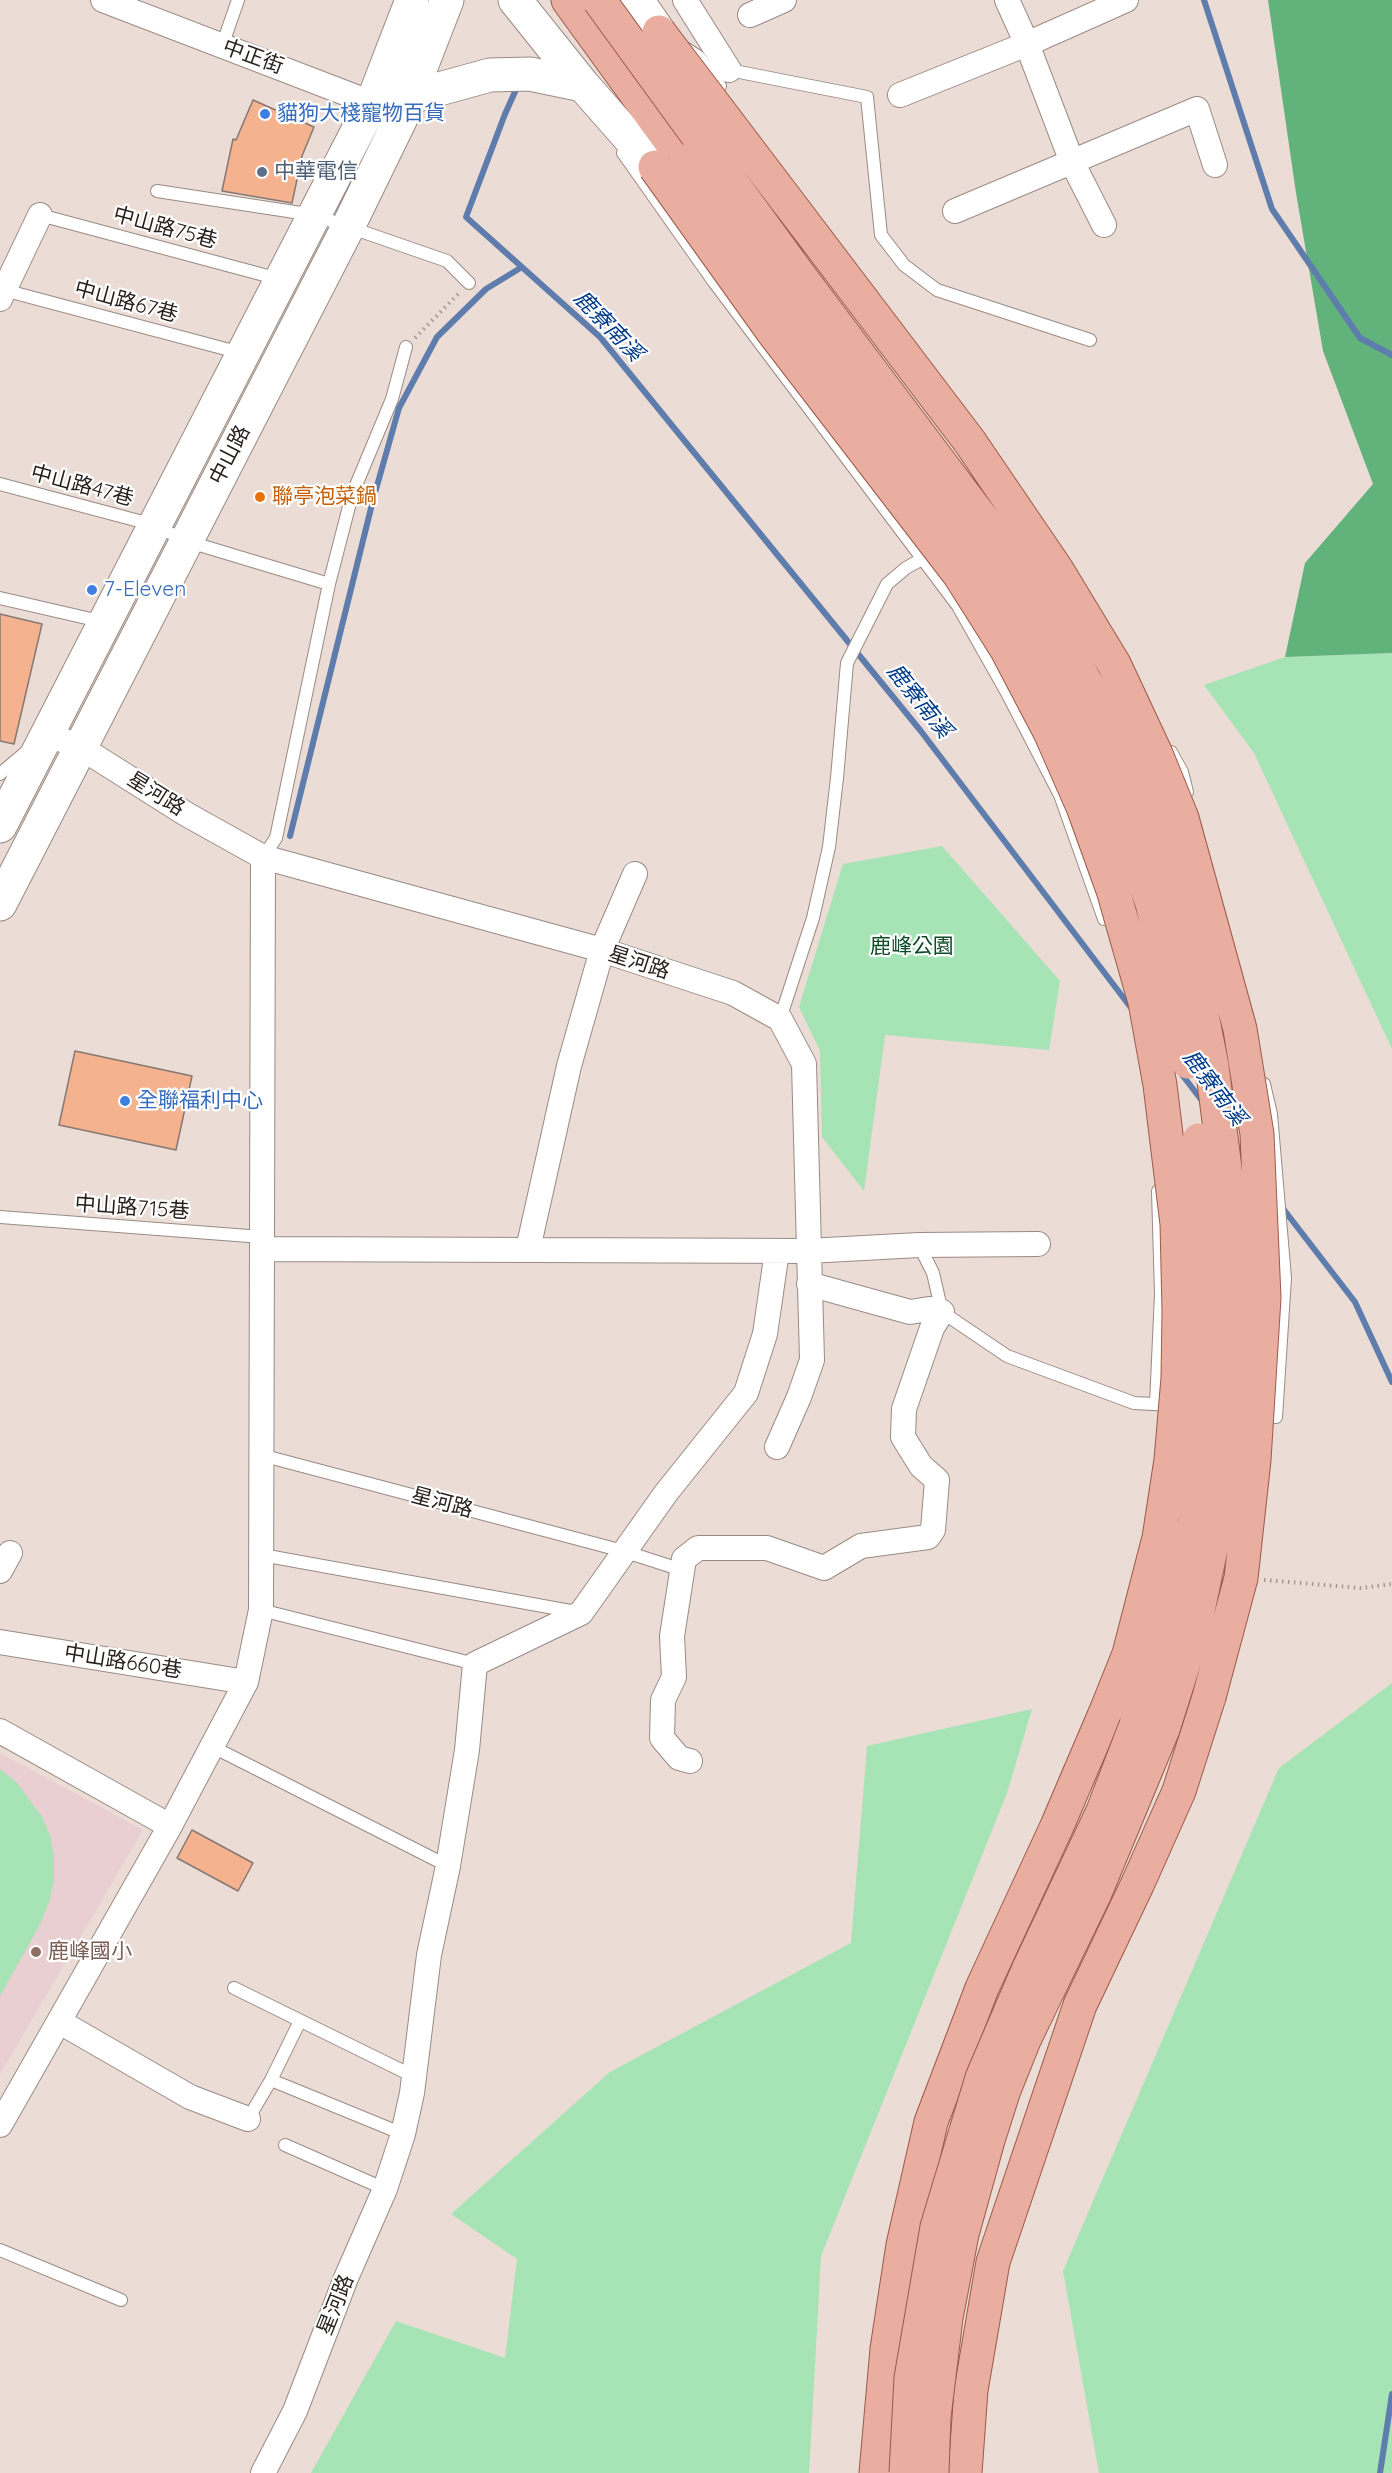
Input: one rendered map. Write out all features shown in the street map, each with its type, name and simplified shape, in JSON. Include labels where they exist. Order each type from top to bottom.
[{"type":"main road","points":[[568,0],[965,542],[1014,604],[1074,710],[1118,807],[1152,903],[1189,1066],[1202,1160],[1209,1254],[1209,1379],[1195,1523],[1167,1628],[1137,1725],[1103,1811],[1029,1968],[982,2078],[935,2239],[911,2378],[906,2473]]},
{"type":"main road","points":[[599,0],[796,272],[1037,592],[1097,703],[1143,802],[1186,933],[1212,1066],[1235,1247],[1232,1354],[1222,1497],[1193,1634],[1163,1729],[1095,1893],[1024,2040],[988,2140],[962,2234],[946,2318],[934,2417],[932,2473]]},
{"type":"main road","points":[[659,32],[970,442],[1057,570],[1114,664],[1156,754],[1182,818],[1240,1029],[1257,1134],[1264,1298],[1254,1460],[1241,1578],[1209,1697],[1179,1791],[1080,2005],[993,2262],[971,2390],[965,2473]]},
{"type":"main road","points":[[655,167],[773,332],[959,574],[1007,650],[1050,732],[1083,807],[1113,890],[1144,1002],[1160,1085],[1177,1224],[1179,1378],[1159,1538],[1129,1654],[1057,1826],[982,1988],[931,2122],[903,2245],[887,2349],[876,2473]]},
{"type":"street","name":"中正街","points":[[103,0],[128,5],[222,46],[373,102],[406,107]]},
{"type":"street","name":"中山路","points":[[0,826],[373,102],[412,0]]},
{"type":"street","name":"中山路","points":[[0,904],[348,227],[406,107],[447,0]]},
{"type":"street","points":[[515,0],[655,167]]},
{"type":"street","points":[[637,0],[659,32]]},
{"type":"street","points":[[685,0],[729,70]]},
{"type":"street","points":[[750,15],[784,0]]},
{"type":"street","points":[[1007,0],[1027,44],[1071,162],[1104,225]]},
{"type":"street","points":[[900,95],[1027,44],[1126,0]]},
{"type":"street","points":[[406,107],[490,75],[530,74],[584,85]]},
{"type":"street","points":[[955,211],[1197,109],[1215,165]]},
{"type":"street","points":[[1,293],[40,215]]},
{"type":"street","name":"星河路","points":[[47,734],[81,747],[186,814],[263,857],[602,950],[733,993],[780,1019]]},
{"type":"street","points":[[0,2124],[60,2022],[170,1826],[211,1746],[232,1712],[246,1682],[261,1610],[263,857]]},
{"type":"street","points":[[528,1249],[569,1066],[602,950],[635,874]]},
{"type":"street","points":[[777,1447],[800,1397],[812,1360],[804,1064],[780,1019]]},
{"type":"street","points":[[262,1243],[528,1249],[777,1251],[919,1245],[1038,1244]]},
{"type":"street","points":[[475,1664],[581,1613],[623,1551],[746,1393],[765,1334],[777,1251]]},
{"type":"street","points":[[690,1761],[678,1758],[662,1738],[663,1700],[674,1677],[672,1636],[684,1559],[698,1548],[767,1548],[824,1568],[861,1546],[928,1537],[933,1530],[937,1480],[921,1466],[903,1437],[904,1409],[932,1328],[942,1312],[929,1309],[910,1312],[809,1284]]},
{"type":"street","name":"中山路660巷","points":[[0,1642],[246,1682]]},
{"type":"street","name":"星河路","points":[[263,2473],[295,2411],[346,2278],[385,2189],[403,2134],[412,2093],[429,1955],[448,1866],[467,1750],[475,1664]]},
{"type":"street","points":[[0,1731],[170,1826]]},
{"type":"street","points":[[60,2022],[190,2097],[248,2119]]},
{"type":"lane","points":[[222,46],[238,0]]},
{"type":"lane","points":[[659,32],[699,57],[727,95]]},
{"type":"lane","points":[[729,70],[867,97],[881,235],[904,265],[937,290],[1090,340]]},
{"type":"lane","points":[[584,85],[591,108],[714,282],[958,606],[1006,691],[1060,795],[1107,928]]},
{"type":"lane","points":[[157,191],[314,215],[447,261],[469,283]]},
{"type":"lane","name":"中山路75巷","points":[[40,215],[280,280]]},
{"type":"lane","points":[[816,218],[1013,487],[1112,637],[1149,710]]},
{"type":"lane","name":"中山路67巷","points":[[1,293],[242,353]]},
{"type":"lane","points":[[263,857],[276,838],[329,584],[352,495],[392,399],[406,347]]},
{"type":"lane","name":"中山路47巷","points":[[0,484],[154,525],[186,541],[329,584]]},
{"type":"lane","points":[[780,1019],[813,918],[829,847],[847,663],[887,584],[906,568],[922,559]]},
{"type":"lane","points":[[0,598],[104,622]]},
{"type":"lane","points":[[0,774],[47,734]]},
{"type":"lane","points":[[1166,741],[1182,772],[1211,875]]},
{"type":"lane","points":[[1242,989],[1256,1046]]},
{"type":"lane","points":[[1134,1017],[1141,1040],[1147,1086]]},
{"type":"lane","points":[[919,1245],[933,1274],[942,1312],[1007,1356],[1134,1403],[1276,1417],[1285,1278],[1271,1114],[1261,1068]]},
{"type":"lane","points":[[1156,1404],[1161,1294],[1157,1167]]},
{"type":"lane","name":"中山路715巷","points":[[0,1217],[262,1243]]},
{"type":"lane","name":"星河路","points":[[261,1455],[623,1551],[676,1568],[684,1559]]},
{"type":"lane","points":[[262,1555],[581,1613]]},
{"type":"lane","points":[[261,1610],[475,1664]]},
{"type":"lane","points":[[211,1746],[448,1866]]},
{"type":"lane","points":[[234,1988],[413,2076]]},
{"type":"lane","points":[[248,2119],[271,2080],[300,2021]]},
{"type":"lane","points":[[271,2080],[403,2134]]},
{"type":"lane","points":[[285,2145],[385,2189]]},
{"type":"lane","points":[[0,2250],[121,2300]]},
{"type":"path","points":[[406,347],[469,283]]},
{"type":"path","points":[[1257,1580],[1361,1588],[1392,1584]]},
{"type":"shaded area","name":"鹿峰國小","points":[[0,1753],[143,1830],[0,2074]]},
{"type":"green space","points":[[1268,0],[1392,0],[1392,653],[1285,657],[1305,563],[1373,484],[1323,351],[1296,193]]},
{"type":"green space","points":[[1392,653],[1392,1049],[1254,753],[1204,685],[1285,657]]},
{"type":"green space","name":"鹿峰公園","points":[[942,846],[1060,981],[1049,1050],[885,1035],[864,1191],[822,1137],[820,1051],[799,1007],[843,864]]},
{"type":"green space","points":[[1392,1683],[1392,2473],[1099,2473],[1063,2271],[1279,1768]]},
{"type":"green space","points":[[1032,1709],[1007,1793],[821,2256],[809,2473],[311,2473],[396,2321],[505,2358],[517,2259],[451,2214],[610,2072],[851,1943],[867,1746]]},
{"type":"green space","points":[[0,1769],[17,1783],[42,1817],[50,1835],[54,1857],[54,1880],[49,1903],[39,1926],[0,1996]]},
{"type":"building","name":"中華電信","points":[[253,100],[314,127],[302,156],[292,203],[222,191],[233,139],[236,140]]},
{"type":"building","points":[[0,614],[42,624],[14,744],[0,741]]},
{"type":"building","name":"全聯福利中心","points":[[75,1051],[192,1076],[176,1150],[59,1125]]},
{"type":"building","points":[[192,1830],[253,1863],[238,1891],[177,1858]]},
{"type":"waterway","points":[[1204,0],[1272,209],[1360,338],[1392,355]]},
{"type":"waterway","name":"鹿寮南溪","points":[[519,83],[466,217],[600,337],[920,730],[1132,1009]]},
{"type":"waterway","points":[[290,836],[373,500],[399,408],[437,337],[486,289],[522,267]]},
{"type":"waterway","name":"鹿寮南溪","points":[[1180,1072],[1203,1102]]},
{"type":"waterway","name":"鹿寮南溪","points":[[1281,1206],[1355,1302],[1392,1382]]},
{"type":"waterway","name":"鹿寮南溪","points":[[1380,2473],[1392,2394]]},
{"type":"place","name":"貓狗大棧寵物百貨","points":[[265,114]]},
{"type":"place","name":"中華電信","points":[[262,172]]},
{"type":"place","name":"聯亭泡菜鍋","points":[[260,497]]},
{"type":"place","name":"7-Eleven","points":[[92,590]]},
{"type":"place","name":"全聯福利中心","points":[[125,1101]]},
{"type":"place","name":"鹿峰國小","points":[[36,1952]]}]
